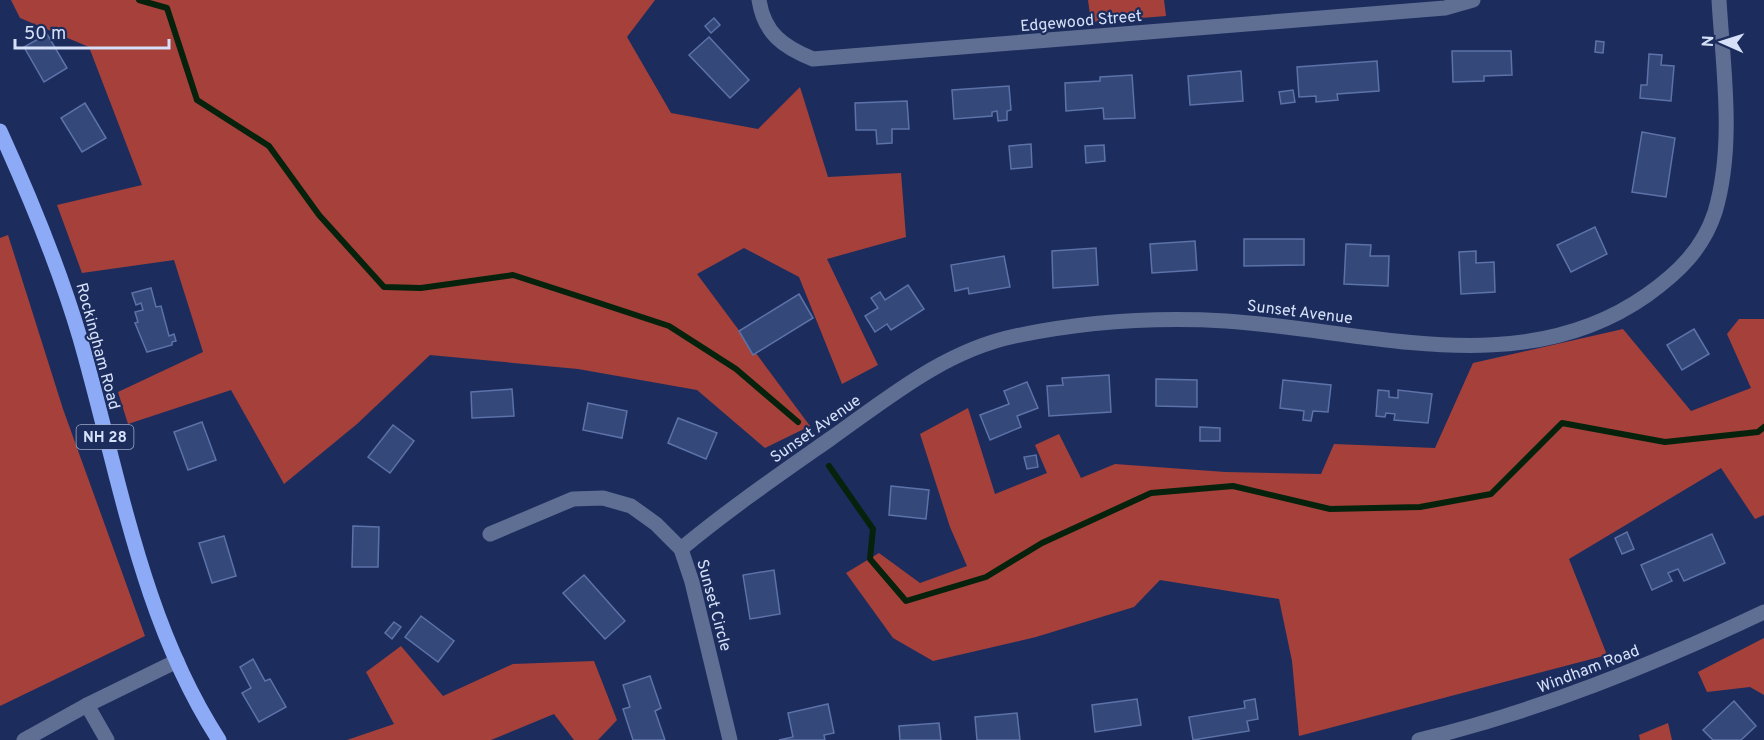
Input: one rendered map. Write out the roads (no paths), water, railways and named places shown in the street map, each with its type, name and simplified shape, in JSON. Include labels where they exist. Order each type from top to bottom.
[{"type":"main road","name":"Rockingham Road","points":[[0,131],[31,200],[62,279],[81,340],[122,503],[177,661],[204,717],[219,740]]},
{"type":"street","name":"Edgewood Street","points":[[759,0],[762,17],[773,37],[789,50],[813,59],[1445,8],[1473,0]]},
{"type":"street","name":"Sunset Avenue","points":[[681,549],[742,501],[923,374],[961,354],[1000,340],[1090,326],[1200,320],[1251,323],[1449,346],[1503,346],[1560,336],[1602,321],[1638,302],[1681,268],[1698,248],[1714,214],[1719,192],[1725,128],[1719,0]]},
{"type":"street","name":"Sunset Circle","points":[[490,534],[573,499],[603,498],[631,506],[681,549],[692,582],[730,740]]},
{"type":"street","name":"Windham Road","points":[[1419,740],[1474,727],[1557,700],[1637,670],[1764,612]]},
{"type":"street","points":[[24,740],[87,705],[177,661]]},
{"type":"street","points":[[87,705],[108,740]]},
{"type":"waterway","points":[[139,0],[167,8],[197,100],[269,146],[319,215],[384,287],[421,288],[513,275],[590,300],[669,326],[736,369],[798,422]]},
{"type":"waterway","points":[[829,466],[873,529],[870,559],[906,601],[986,577],[1042,543],[1151,493],[1233,486],[1330,509],[1420,507],[1491,494],[1562,423],[1665,442],[1758,432],[1764,427]]}]
